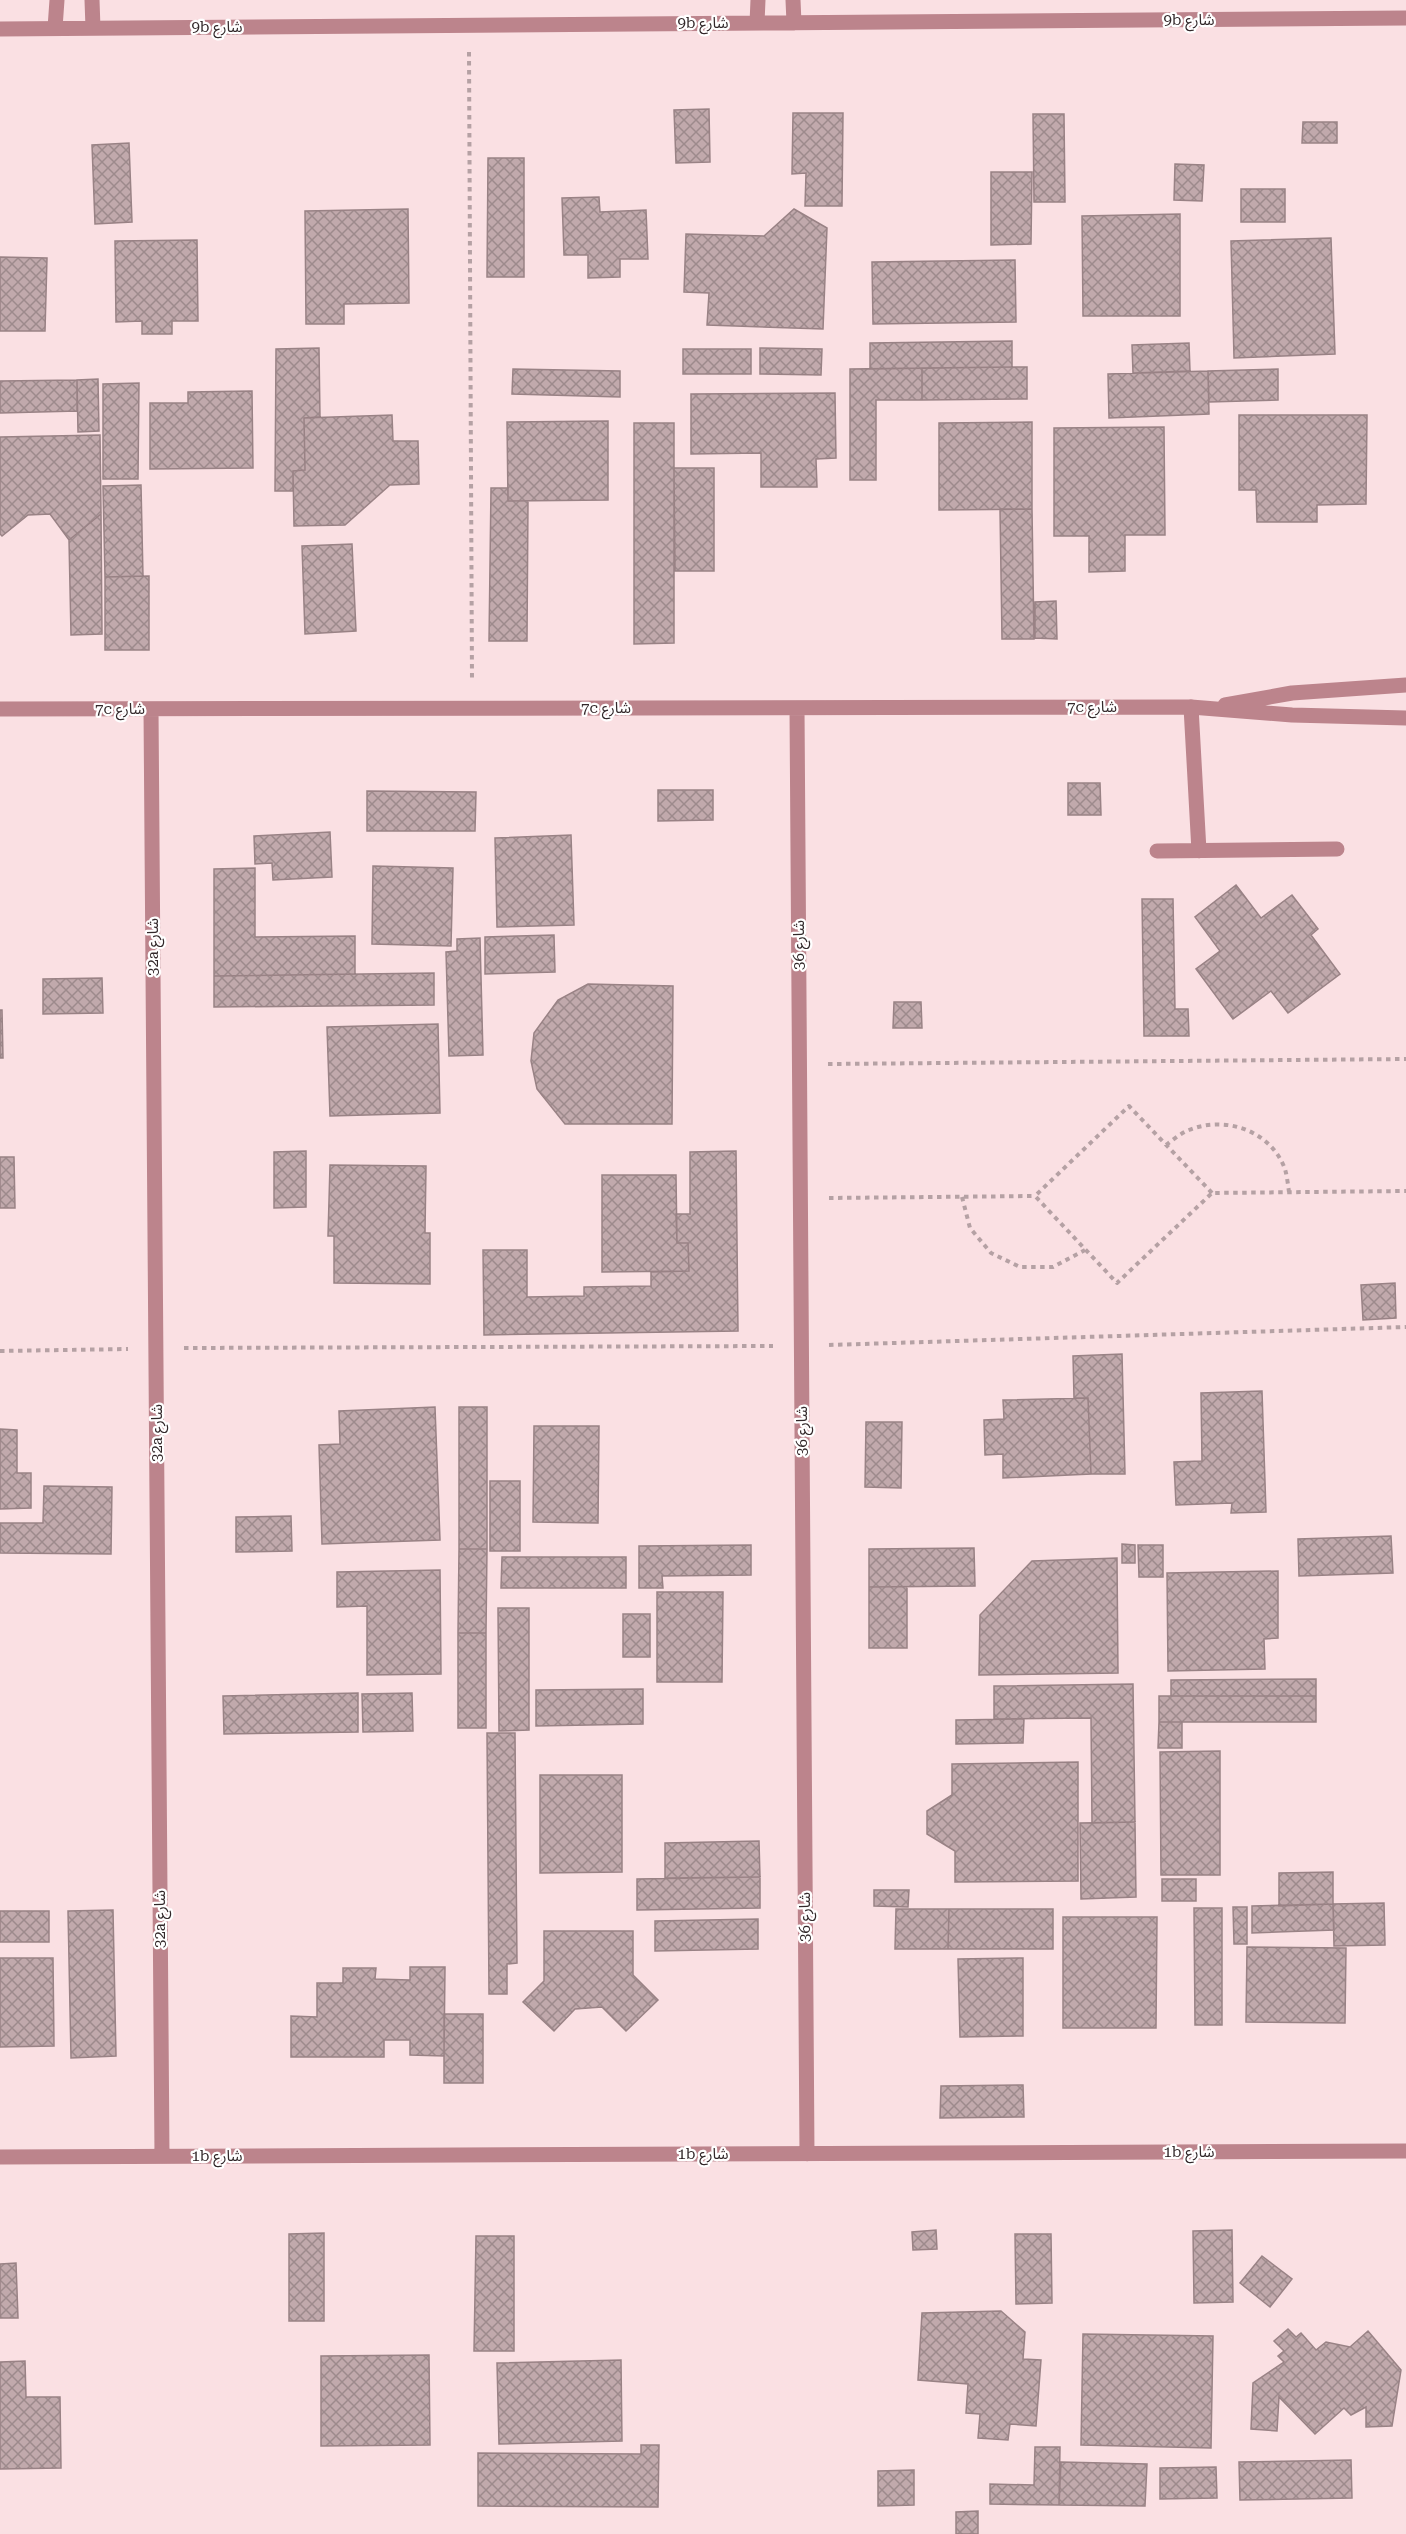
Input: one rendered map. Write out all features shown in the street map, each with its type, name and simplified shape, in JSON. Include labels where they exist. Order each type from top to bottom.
[{"type":"street","points":[[55,28],[57,0]]},
{"type":"street","points":[[92,0],[93,28]]},
{"type":"street","points":[[757,23],[758,0]]},
{"type":"street","points":[[793,0],[794,23]]},
{"type":"street","name":"9b شارع","points":[[0,29],[1406,18]]},
{"type":"street","name":"7c شارع","points":[[1213,707],[1292,693],[1406,686]]},
{"type":"street","points":[[1191,707],[1199,851]]},
{"type":"street","name":"7c شارع","points":[[0,710],[1213,707],[1292,716],[1406,718]]},
{"type":"street","name":"شارع 36","points":[[798,708],[807,2154]]},
{"type":"street","name":"32a شارع","points":[[151,709],[162,2156]]},
{"type":"street","points":[[1157,851],[1337,849]]},
{"type":"street","name":"1b شارع","points":[[0,2157],[1406,2151]]},
{"type":"path","points":[[469,25],[472,708]]},
{"type":"path","points":[[800,1065],[1406,1059]]},
{"type":"path","points":[[801,1198],[1035,1196],[1129,1107],[1212,1193]]},
{"type":"path","points":[[1166,1145],[1187,1130],[1210,1124],[1233,1125],[1255,1133],[1273,1149],[1285,1169],[1289,1192]]},
{"type":"path","points":[[1035,1196],[1117,1283],[1212,1193],[1406,1191]]},
{"type":"path","points":[[962,1197],[970,1228],[984,1245],[991,1253],[1020,1267],[1053,1267],[1085,1250]]},
{"type":"path","points":[[0,1352],[156,1348],[802,1346],[1406,1327]]},
{"type":"building","points":[[709,109],[710,162],[676,163],[674,110]]},
{"type":"building","points":[[793,113],[843,113],[842,206],[805,206],[806,173],[792,174]]},
{"type":"building","points":[[1033,114],[1064,114],[1065,202],[1034,202]]},
{"type":"building","points":[[1303,122],[1337,122],[1337,143],[1302,143]]},
{"type":"building","points":[[129,143],[132,222],[95,224],[92,145]]},
{"type":"building","points":[[488,158],[524,158],[524,277],[487,277]]},
{"type":"building","points":[[1175,164],[1204,165],[1202,201],[1174,200]]},
{"type":"building","points":[[991,172],[1032,172],[1031,244],[991,245]]},
{"type":"building","points":[[1241,189],[1285,189],[1285,222],[1241,222]]},
{"type":"building","points":[[599,197],[600,212],[646,210],[648,259],[620,259],[620,277],[588,278],[588,255],[564,255],[562,198]]},
{"type":"building","points":[[408,209],[409,303],[344,304],[344,324],[306,324],[305,211]]},
{"type":"building","points":[[794,209],[827,228],[823,329],[707,325],[709,293],[684,292],[686,234],[764,236]]},
{"type":"building","points":[[1180,214],[1180,316],[1083,316],[1082,216]]},
{"type":"building","points":[[1331,238],[1335,354],[1234,358],[1231,241]]},
{"type":"building","points":[[197,240],[198,321],[172,321],[172,334],[142,334],[142,321],[116,322],[115,241]]},
{"type":"building","points":[[0,257],[47,258],[45,331],[0,331]]},
{"type":"building","points":[[1015,260],[1016,322],[873,324],[872,262]]},
{"type":"building","points":[[1012,341],[1012,367],[870,369],[870,343]]},
{"type":"building","points":[[1189,343],[1190,371],[1133,373],[1132,345]]},
{"type":"building","points":[[319,348],[320,417],[304,418],[305,470],[293,471],[293,491],[275,491],[276,349]]},
{"type":"building","points":[[760,348],[822,349],[821,375],[760,374]]},
{"type":"building","points":[[683,349],[751,349],[751,374],[683,374]]},
{"type":"building","points":[[1027,367],[1027,399],[922,400],[922,368]]},
{"type":"building","points":[[922,368],[922,400],[876,400],[876,480],[850,480],[850,369]]},
{"type":"building","points":[[513,369],[620,371],[620,397],[512,394]]},
{"type":"building","points":[[1278,369],[1278,400],[1209,402],[1208,371]]},
{"type":"building","points":[[1208,371],[1209,414],[1109,418],[1108,374]]},
{"type":"building","points":[[98,379],[99,431],[78,432],[77,380]]},
{"type":"building","points":[[77,380],[77,411],[0,413],[0,381]]},
{"type":"building","points":[[139,383],[138,479],[103,479],[103,384]]},
{"type":"building","points":[[252,391],[253,468],[150,469],[150,403],[188,403],[188,392]]},
{"type":"building","points":[[835,393],[836,458],[816,459],[817,487],[761,487],[761,453],[691,454],[691,394]]},
{"type":"building","points":[[392,415],[393,441],[418,441],[419,484],[390,485],[345,525],[294,526],[293,471],[305,470],[304,418]]},
{"type":"building","points":[[1239,415],[1367,415],[1366,504],[1317,505],[1317,522],[1257,522],[1256,490],[1239,490]]},
{"type":"building","points":[[608,421],[608,500],[508,501],[507,422]]},
{"type":"building","points":[[1032,422],[1032,509],[939,510],[939,423]]},
{"type":"building","points":[[634,423],[674,423],[674,643],[634,644]]},
{"type":"building","points":[[1164,427],[1165,535],[1125,535],[1125,571],[1089,572],[1089,536],[1054,536],[1054,428]]},
{"type":"building","points":[[100,435],[101,514],[69,540],[50,514],[28,515],[2,536],[0,534],[0,437]]},
{"type":"building","points":[[674,468],[714,468],[714,571],[675,571]]},
{"type":"building","points":[[141,485],[143,576],[105,577],[103,486]]},
{"type":"building","points":[[491,488],[508,488],[508,501],[528,501],[527,641],[489,641]]},
{"type":"building","points":[[1000,509],[1032,509],[1034,639],[1002,639]]},
{"type":"building","points":[[101,514],[102,634],[71,635],[69,540]]},
{"type":"building","points":[[352,544],[356,631],[305,634],[302,546]]},
{"type":"building","points":[[149,576],[149,650],[105,650],[105,577]]},
{"type":"building","points":[[1056,601],[1057,639],[1035,638],[1035,602]]},
{"type":"building","points":[[1068,783],[1100,783],[1101,815],[1068,815]]},
{"type":"building","points":[[658,790],[713,790],[713,820],[658,821]]},
{"type":"building","points":[[367,791],[476,792],[475,831],[367,831]]},
{"type":"building","points":[[330,832],[332,877],[273,880],[272,863],[255,864],[254,836]]},
{"type":"building","points":[[571,835],[574,925],[497,927],[495,838]]},
{"type":"building","points":[[373,866],[453,868],[451,946],[372,944]]},
{"type":"building","points":[[255,868],[255,937],[355,936],[355,974],[214,976],[214,869]]},
{"type":"building","points":[[1236,885],[1261,918],[1292,895],[1318,929],[1311,935],[1340,974],[1288,1013],[1271,991],[1233,1019],[1196,969],[1220,951],[1195,917]]},
{"type":"building","points":[[1142,899],[1173,899],[1175,1009],[1188,1009],[1189,1036],[1144,1036]]},
{"type":"building","points":[[554,935],[555,972],[485,974],[485,937]]},
{"type":"building","points":[[480,938],[483,1055],[449,1056],[446,952],[457,951],[457,939]]},
{"type":"building","points":[[434,973],[434,1005],[214,1007],[214,976]]},
{"type":"building","points":[[102,978],[103,1013],[43,1014],[43,979]]},
{"type":"building","points":[[588,984],[673,986],[672,1124],[565,1124],[537,1089],[531,1061],[534,1033],[558,1000]]},
{"type":"building","points":[[894,1002],[921,1002],[922,1028],[893,1028]]},
{"type":"building","points":[[0,1010],[2,1010],[3,1058],[0,1058]]},
{"type":"building","points":[[438,1024],[440,1113],[330,1116],[327,1027]]},
{"type":"building","points":[[306,1151],[306,1207],[274,1208],[274,1152]]},
{"type":"building","points":[[736,1151],[738,1331],[484,1335],[483,1250],[527,1250],[527,1297],[584,1296],[584,1287],[651,1286],[651,1272],[689,1271],[688,1243],[677,1243],[676,1214],[690,1214],[690,1152]]},
{"type":"building","points":[[0,1157],[14,1157],[15,1208],[0,1208]]},
{"type":"building","points":[[330,1165],[426,1166],[425,1233],[430,1233],[430,1284],[334,1283],[334,1236],[328,1236]]},
{"type":"building","points":[[602,1175],[676,1175],[677,1243],[688,1243],[689,1271],[602,1272]]},
{"type":"building","points":[[1395,1283],[1396,1318],[1363,1320],[1361,1285]]},
{"type":"building","points":[[1122,1354],[1125,1474],[1091,1474],[1088,1398],[1074,1398],[1073,1356]]},
{"type":"building","points":[[1262,1391],[1266,1512],[1231,1513],[1232,1503],[1176,1505],[1174,1462],[1202,1461],[1201,1393]]},
{"type":"building","points":[[1088,1398],[1091,1474],[1003,1478],[1003,1454],[985,1455],[984,1420],[1004,1419],[1003,1400]]},
{"type":"building","points":[[435,1407],[440,1540],[322,1544],[319,1445],[340,1444],[339,1411]]},
{"type":"building","points":[[459,1407],[487,1407],[487,1549],[459,1549]]},
{"type":"building","points":[[866,1422],[902,1422],[901,1488],[865,1487]]},
{"type":"building","points":[[534,1426],[599,1426],[598,1523],[533,1522]]},
{"type":"building","points":[[0,1429],[17,1430],[17,1473],[31,1473],[31,1508],[0,1509]]},
{"type":"building","points":[[490,1481],[520,1481],[520,1551],[490,1551]]},
{"type":"building","points":[[44,1486],[112,1487],[111,1554],[0,1553],[0,1523],[43,1523]]},
{"type":"building","points":[[291,1516],[292,1551],[236,1552],[236,1517]]},
{"type":"building","points":[[1391,1536],[1393,1573],[1299,1576],[1298,1539]]},
{"type":"building","points":[[1122,1544],[1135,1545],[1135,1563],[1122,1563]]},
{"type":"building","points":[[751,1545],[751,1575],[662,1576],[663,1588],[639,1588],[639,1546]]},
{"type":"building","points":[[1138,1545],[1163,1545],[1163,1577],[1139,1577]]},
{"type":"building","points":[[974,1548],[975,1586],[869,1587],[869,1549]]},
{"type":"building","points":[[459,1549],[487,1549],[486,1633],[458,1633]]},
{"type":"building","points":[[502,1557],[626,1557],[626,1588],[501,1588]]},
{"type":"building","points":[[1117,1558],[1118,1673],[979,1675],[980,1615],[1032,1561]]},
{"type":"building","points":[[440,1570],[441,1674],[367,1675],[367,1606],[337,1607],[337,1572]]},
{"type":"building","points":[[1278,1571],[1278,1638],[1264,1639],[1265,1669],[1168,1671],[1167,1573]]},
{"type":"building","points":[[869,1587],[907,1587],[907,1648],[869,1648]]},
{"type":"building","points":[[657,1592],[723,1592],[722,1682],[657,1682]]},
{"type":"building","points":[[498,1608],[529,1608],[529,1730],[499,1731]]},
{"type":"building","points":[[623,1614],[650,1614],[650,1657],[623,1657]]},
{"type":"building","points":[[458,1633],[486,1633],[486,1728],[458,1728]]},
{"type":"building","points":[[1316,1679],[1316,1696],[1171,1696],[1171,1680]]},
{"type":"building","points":[[1133,1684],[1135,1822],[1092,1823],[1091,1718],[994,1719],[994,1686]]},
{"type":"building","points":[[643,1689],[643,1724],[536,1726],[536,1690]]},
{"type":"building","points":[[358,1693],[358,1732],[224,1734],[223,1696]]},
{"type":"building","points":[[412,1693],[413,1731],[363,1732],[362,1694]]},
{"type":"building","points":[[1159,1696],[1316,1696],[1316,1722],[1159,1722]]},
{"type":"building","points":[[1024,1719],[1023,1743],[956,1744],[956,1720]]},
{"type":"building","points":[[1159,1722],[1182,1722],[1182,1748],[1158,1748]]},
{"type":"building","points":[[487,1733],[515,1733],[517,1963],[507,1964],[507,1994],[489,1994]]},
{"type":"building","points":[[1220,1751],[1220,1875],[1161,1875],[1160,1752]]},
{"type":"building","points":[[1078,1762],[1078,1881],[955,1882],[955,1851],[927,1834],[927,1811],[952,1795],[952,1764]]},
{"type":"building","points":[[540,1775],[622,1775],[622,1872],[540,1873]]},
{"type":"building","points":[[1135,1822],[1136,1897],[1081,1899],[1080,1823]]},
{"type":"building","points":[[759,1841],[760,1877],[665,1878],[665,1843]]},
{"type":"building","points":[[1333,1872],[1333,1904],[1279,1906],[1279,1873]]},
{"type":"building","points":[[760,1877],[760,1908],[637,1910],[637,1879]]},
{"type":"building","points":[[1162,1879],[1196,1879],[1196,1901],[1162,1901]]},
{"type":"building","points":[[874,1890],[909,1890],[908,1907],[874,1906]]},
{"type":"building","points":[[1384,1903],[1385,1945],[1334,1946],[1333,1904]]},
{"type":"building","points":[[1333,1904],[1334,1930],[1252,1933],[1252,1906]]},
{"type":"building","points":[[1233,1907],[1247,1907],[1247,1944],[1234,1944]]},
{"type":"building","points":[[1194,1908],[1222,1908],[1222,2025],[1195,2025]]},
{"type":"building","points":[[896,1909],[949,1909],[948,1949],[895,1949]]},
{"type":"building","points":[[949,1909],[1053,1909],[1053,1949],[948,1949]]},
{"type":"building","points":[[113,1910],[116,2056],[71,2058],[68,1911]]},
{"type":"building","points":[[0,1911],[49,1911],[49,1942],[0,1942]]},
{"type":"building","points":[[1063,1917],[1157,1917],[1156,2028],[1063,2028]]},
{"type":"building","points":[[758,1919],[758,1949],[655,1951],[655,1921]]},
{"type":"building","points":[[544,1931],[633,1931],[633,1975],[658,2000],[626,2031],[602,2007],[575,2009],[554,2031],[523,2002],[544,1981]]},
{"type":"building","points":[[1247,1947],[1346,1948],[1345,2023],[1246,2022]]},
{"type":"building","points":[[0,1958],[53,1958],[54,2046],[0,2047]]},
{"type":"building","points":[[1023,1958],[1023,2036],[960,2037],[958,1959]]},
{"type":"building","points":[[410,1967],[445,1967],[444,2056],[410,2055],[410,2040],[384,2040],[384,2057],[291,2057],[291,2016],[317,2017],[317,1983],[343,1983],[343,1968],[376,1968],[375,1979],[410,1980]]},
{"type":"building","points":[[444,2014],[483,2014],[483,2083],[444,2083]]},
{"type":"building","points":[[1023,2085],[1024,2117],[940,2118],[941,2086]]},
{"type":"building","points":[[936,2230],[937,2249],[913,2250],[912,2232]]},
{"type":"building","points":[[1232,2230],[1233,2302],[1194,2303],[1193,2231]]},
{"type":"building","points":[[324,2233],[324,2321],[289,2321],[289,2234]]},
{"type":"building","points":[[1015,2234],[1051,2234],[1052,2303],[1016,2304]]},
{"type":"building","points":[[476,2236],[514,2236],[514,2351],[474,2351]]},
{"type":"building","points":[[1262,2256],[1292,2279],[1270,2307],[1240,2283]]},
{"type":"building","points":[[16,2263],[18,2318],[0,2318],[0,2264]]},
{"type":"building","points":[[1001,2311],[1025,2332],[1023,2359],[1041,2360],[1036,2426],[1010,2424],[1008,2440],[978,2438],[980,2414],[966,2413],[968,2384],[918,2380],[922,2313]]},
{"type":"building","points":[[1288,2329],[1296,2337],[1301,2333],[1316,2350],[1326,2342],[1350,2347],[1368,2331],[1401,2370],[1392,2426],[1366,2427],[1366,2407],[1351,2415],[1344,2408],[1315,2434],[1279,2397],[1277,2431],[1251,2429],[1253,2383],[1284,2362],[1278,2356],[1284,2351],[1274,2341]]},
{"type":"building","points":[[1083,2334],[1213,2336],[1211,2448],[1081,2445]]},
{"type":"building","points":[[429,2355],[430,2445],[321,2446],[321,2356]]},
{"type":"building","points":[[621,2360],[622,2441],[499,2444],[497,2363]]},
{"type":"building","points":[[25,2361],[26,2397],[60,2397],[61,2468],[0,2469],[0,2362]]},
{"type":"building","points":[[641,2445],[659,2445],[658,2507],[478,2506],[478,2453],[641,2454]]},
{"type":"building","points":[[1035,2447],[1060,2447],[1059,2505],[990,2504],[990,2484],[1034,2485]]},
{"type":"building","points":[[1351,2460],[1352,2498],[1240,2500],[1239,2462]]},
{"type":"building","points":[[1061,2462],[1147,2464],[1145,2506],[1059,2505]]},
{"type":"building","points":[[1216,2467],[1217,2498],[1160,2499],[1160,2468]]},
{"type":"building","points":[[914,2470],[914,2505],[878,2506],[878,2471]]},
{"type":"building","points":[[978,2511],[978,2534],[956,2534],[956,2512]]}]
